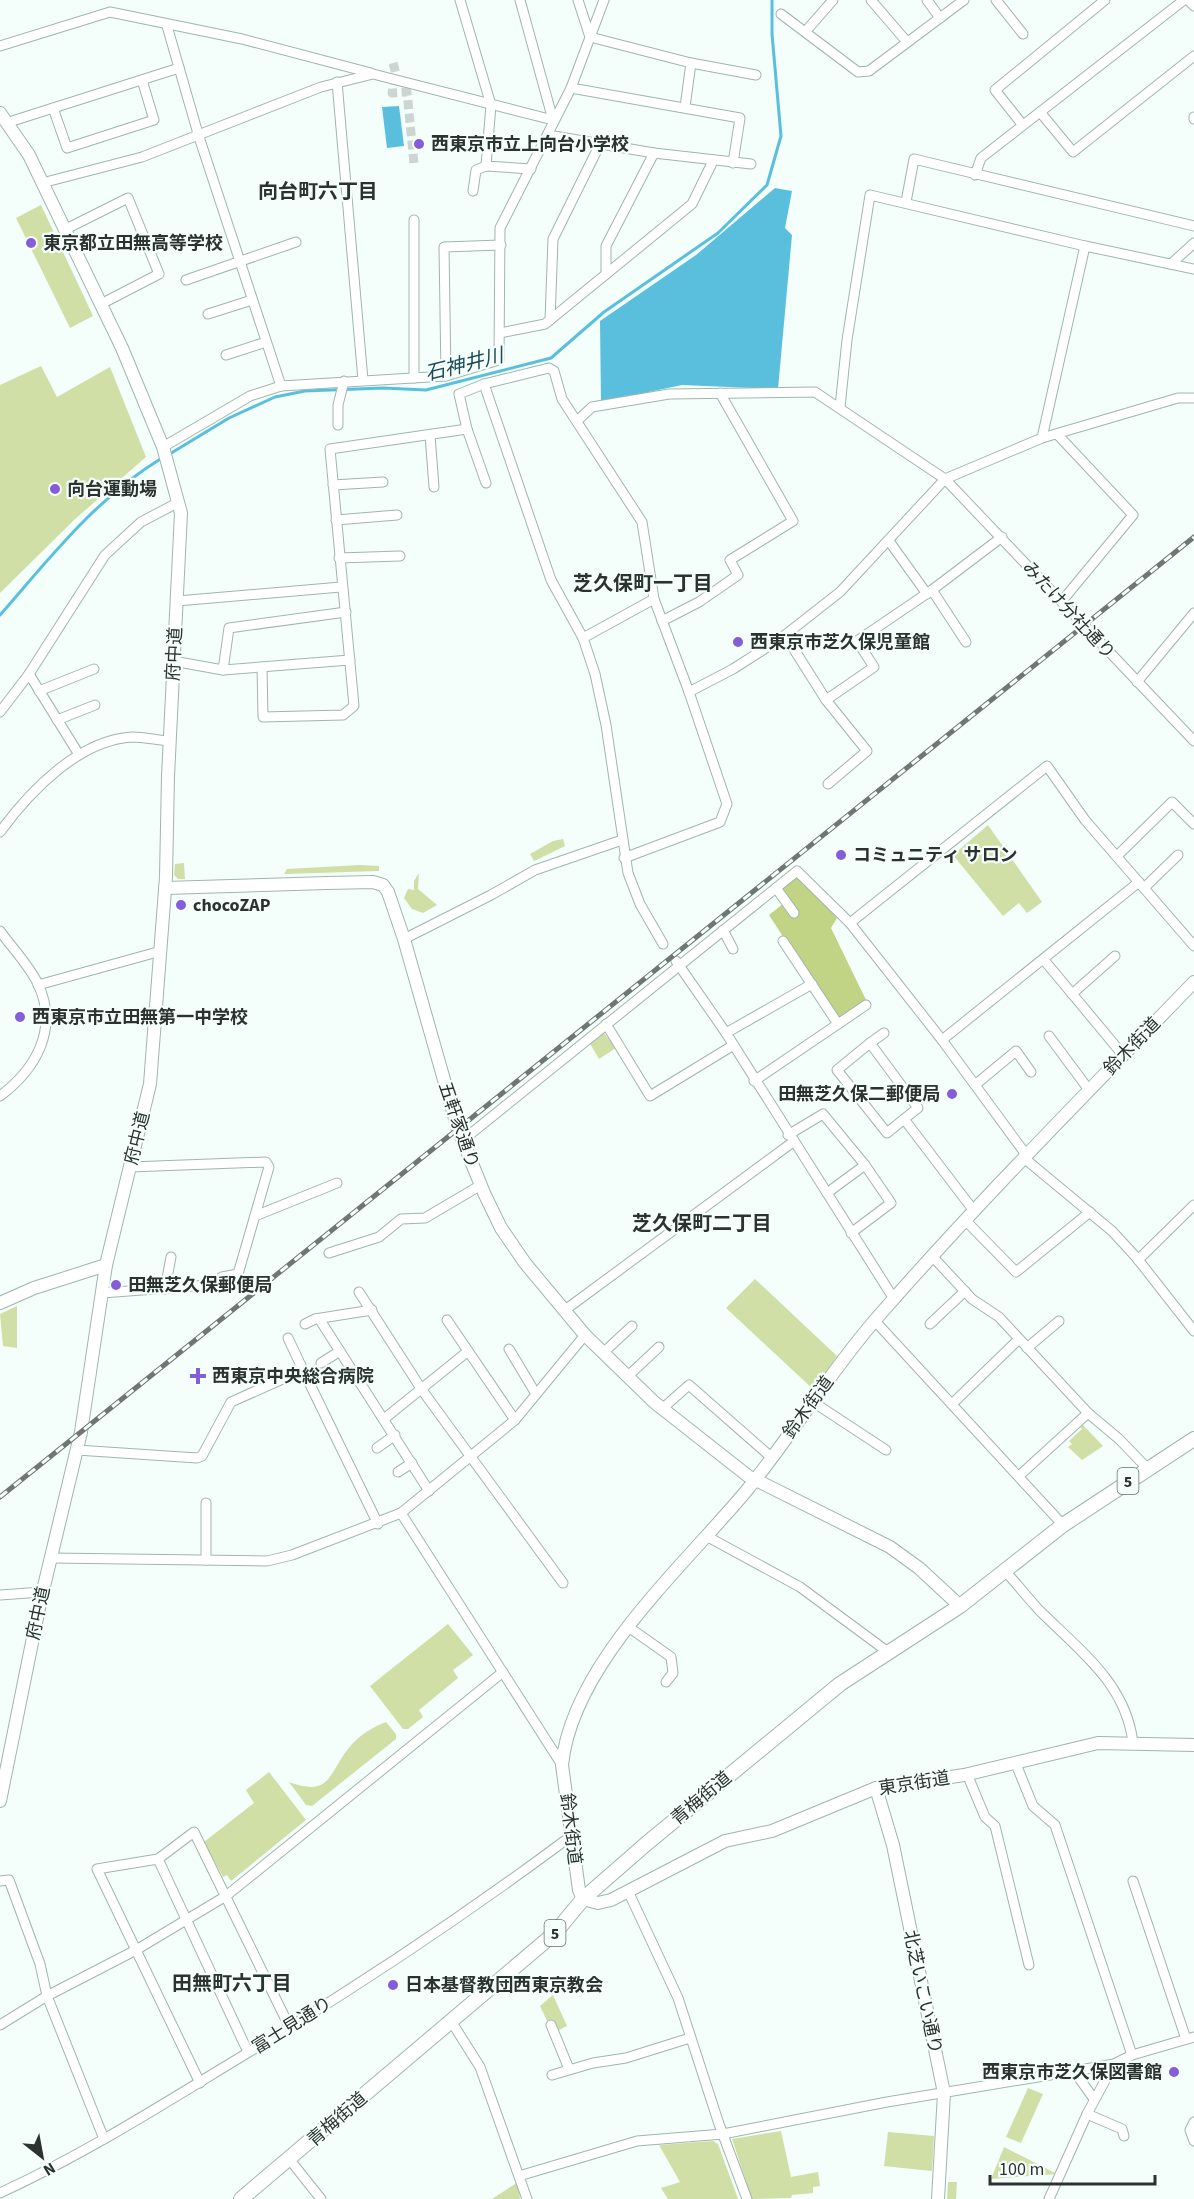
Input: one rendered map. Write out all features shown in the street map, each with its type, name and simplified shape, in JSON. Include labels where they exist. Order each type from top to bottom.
[{"type":"main road","name":"青梅街道","points":[[241,2199],[290,2160],[555,1932],[583,1899],[714,1786],[840,1684],[960,1606],[1063,1525],[1194,1439]]},
{"type":"street","points":[[460,0],[491,105],[486,166]]},
{"type":"street","points":[[520,0],[553,120]]},
{"type":"street","points":[[578,0],[590,37]]},
{"type":"street","points":[[163,448],[250,396],[281,386],[446,376],[499,360],[500,228],[571,88],[604,0]]},
{"type":"street","points":[[806,31],[833,0]]},
{"type":"street","points":[[871,0],[907,42]]},
{"type":"street","points":[[927,0],[940,18]]},
{"type":"street","points":[[780,14],[806,31],[858,72],[869,72],[964,0]]},
{"type":"street","points":[[996,0],[1023,34]]},
{"type":"street","points":[[1022,124],[995,90],[1105,0]]},
{"type":"street","points":[[975,175],[981,158],[1022,124],[1186,0],[1194,6]]},
{"type":"street","points":[[0,46],[110,12],[167,26],[242,39],[553,120]]},
{"type":"street","points":[[167,26],[199,137],[281,386]]},
{"type":"street","points":[[590,37],[692,63],[756,75]]},
{"type":"street","points":[[1040,112],[1073,152],[1194,56]]},
{"type":"street","points":[[686,107],[692,63]]},
{"type":"street","points":[[3,118],[53,108],[179,68]]},
{"type":"street","points":[[42,183],[121,164],[199,137],[337,82],[373,74]]},
{"type":"street","points":[[53,108],[67,148],[144,124],[154,120],[142,80]]},
{"type":"street","points":[[337,82],[363,380]]},
{"type":"street","points":[[571,88],[740,118],[733,163]]},
{"type":"street","name":"府中道","points":[[0,1801],[42,1592],[76,1450],[106,1265],[150,1084],[165,888],[181,513],[169,464],[149,410],[29,155],[3,118]]},
{"type":"street","points":[[548,135],[654,153],[751,164]]},
{"type":"street","points":[[550,320],[553,239],[600,144]]},
{"type":"street","points":[[606,274],[606,246],[654,153]]},
{"type":"street","points":[[906,202],[914,159],[1194,226]]},
{"type":"street","points":[[500,333],[545,324],[550,320],[693,204],[713,161]]},
{"type":"street","points":[[473,191],[476,170],[486,166],[531,169]]},
{"type":"street","points":[[840,407],[847,340],[870,195],[1085,246],[1194,269]]},
{"type":"street","points":[[64,230],[128,198],[159,274],[101,304]]},
{"type":"street","points":[[414,220],[414,378]]},
{"type":"street","points":[[186,280],[296,242]]},
{"type":"street","points":[[1171,264],[1194,243]]},
{"type":"street","points":[[446,376],[444,246],[501,245]]},
{"type":"street","points":[[1042,438],[1085,246]]},
{"type":"street","points":[[208,314],[252,300]]},
{"type":"street","points":[[226,355],[266,342]]},
{"type":"street","points":[[486,483],[467,429],[459,394],[484,384],[549,368],[554,371],[562,399],[578,420],[642,522],[654,599],[727,804],[720,822],[624,858]]},
{"type":"street","points":[[338,425],[340,396],[344,381]]},
{"type":"street","points":[[484,384],[551,580],[584,638],[595,674],[606,725],[624,858],[640,904],[663,944]]},
{"type":"street","name":"みたけ分社通り","points":[[578,420],[592,407],[669,394],[815,392],[945,479],[1194,741]]},
{"type":"street","points":[[662,621],[699,602],[738,574],[730,561],[793,521],[720,393]]},
{"type":"street","points":[[689,693],[734,669],[785,635],[840,592],[945,479],[1042,438],[1178,398],[1194,398]]},
{"type":"street","points":[[262,667],[263,717],[343,715],[354,706],[346,612],[341,587],[330,449],[467,429]]},
{"type":"street","points":[[1057,434],[1133,515],[1062,601]]},
{"type":"street","points":[[430,435],[434,487]]},
{"type":"street","points":[[333,485],[383,482]]},
{"type":"street","points":[[0,712],[29,674],[105,555],[141,522],[179,502]]},
{"type":"street","points":[[336,520],[396,515]]},
{"type":"street","points":[[826,700],[874,666],[857,641],[930,592],[1002,537]]},
{"type":"street","points":[[889,540],[966,642]]},
{"type":"street","points":[[339,558],[400,556]]},
{"type":"street","points":[[177,601],[341,587]]},
{"type":"street","points":[[584,638],[654,599]]},
{"type":"street","points":[[223,670],[229,628],[346,612]]},
{"type":"street","points":[[1137,682],[1194,613]]},
{"type":"street","points":[[785,635],[826,700],[867,751],[828,784]]},
{"type":"street","points":[[173,661],[223,670],[350,660]]},
{"type":"street","points":[[39,691],[94,669]]},
{"type":"street","points":[[29,674],[78,753]]},
{"type":"street","points":[[57,720],[95,705]]},
{"type":"street","points":[[0,832],[17,809],[78,753],[116,740],[134,737],[170,741]]},
{"type":"street","points":[[850,923],[1047,766],[1085,820],[1118,855],[1194,946]]},
{"type":"street","points":[[1118,855],[1172,802],[1194,824]]},
{"type":"street","points":[[404,939],[491,896],[535,870],[622,840]]},
{"type":"street","points":[[942,1040],[1178,855]]},
{"type":"street","points":[[463,1140],[676,964],[797,871],[850,923],[942,1040],[1026,1157],[1090,1212],[1138,1260],[1194,1331]]},
{"type":"street","name":"五軒家通り","points":[[165,888],[373,882],[383,885],[388,892],[404,939],[452,1110],[463,1140],[503,1231],[525,1263],[585,1335],[603,1353],[663,1408],[754,1481],[890,1547],[920,1568],[960,1606]]},
{"type":"street","points":[[776,888],[794,914]]},
{"type":"street","points":[[723,930],[733,949]]},
{"type":"street","points":[[0,931],[38,985],[45,1023],[41,1046],[35,1062],[13,1086],[0,1096]]},
{"type":"street","points":[[783,941],[838,1024]]},
{"type":"street","points":[[38,985],[161,951]]},
{"type":"street","points":[[1072,994],[1115,956]]},
{"type":"street","points":[[1044,960],[1123,1055]]},
{"type":"street","points":[[676,964],[726,1034],[894,1299]]},
{"type":"street","name":"鈴木街道","points":[[583,1899],[579,1890],[562,1765],[566,1738],[578,1710],[627,1626],[708,1537],[754,1481],[874,1320],[969,1216],[1194,982]]},
{"type":"street","points":[[726,1034],[812,984]]},
{"type":"street","points":[[754,1081],[866,1005]]},
{"type":"street","points":[[606,1024],[650,1096],[732,1046]]},
{"type":"street","points":[[870,1043],[918,1108],[887,1133],[837,1070],[870,1043],[884,1032]]},
{"type":"street","points":[[1049,1036],[1089,1090]]},
{"type":"street","points":[[975,1085],[1016,1051],[1030,1071]]},
{"type":"street","points":[[565,1310],[823,1114],[865,1165],[891,1203],[851,1233]]},
{"type":"street","points":[[904,1119],[969,1216],[1016,1272],[1090,1212]]},
{"type":"street","points":[[102,1293],[208,1285],[222,1277],[238,1274],[269,1167],[266,1162],[130,1167]]},
{"type":"street","points":[[827,1193],[865,1165]]},
{"type":"street","points":[[255,1216],[337,1183]]},
{"type":"street","points":[[329,1253],[379,1237],[401,1219],[425,1218],[481,1185]]},
{"type":"street","points":[[1138,1260],[1194,1205]]},
{"type":"street","points":[[932,1256],[965,1291],[999,1317],[1088,1413],[1119,1439],[1147,1468]]},
{"type":"street","points":[[165,1288],[171,1257]]},
{"type":"street","points":[[0,1303],[34,1288],[106,1265]]},
{"type":"street","points":[[930,1324],[965,1291]]},
{"type":"street","points":[[359,1292],[422,1390],[563,1583]]},
{"type":"street","points":[[305,1324],[315,1319],[372,1310]]},
{"type":"street","points":[[320,1320],[429,1491]]},
{"type":"street","points":[[447,1320],[515,1420]]},
{"type":"street","points":[[874,1320],[1020,1475],[1063,1525]]},
{"type":"street","points":[[1027,1348],[1059,1321]]},
{"type":"street","points":[[603,1353],[632,1326]]},
{"type":"street","points":[[51,1558],[267,1561],[292,1555],[378,1524],[401,1514],[471,1459],[515,1420],[585,1335]]},
{"type":"street","points":[[288,1338],[378,1524]]},
{"type":"street","points":[[952,1404],[1019,1339]]},
{"type":"street","points":[[628,1376],[659,1347]]},
{"type":"street","points":[[509,1349],[536,1394]]},
{"type":"street","points":[[321,1363],[340,1351]]},
{"type":"street","points":[[384,1419],[467,1352]]},
{"type":"street","points":[[76,1450],[197,1458],[202,1456],[231,1402],[303,1370]]},
{"type":"street","points":[[663,1408],[689,1385],[771,1457]]},
{"type":"street","points":[[813,1402],[886,1450]]},
{"type":"street","points":[[1020,1475],[1088,1413]]},
{"type":"street","points":[[377,1448],[394,1436]]},
{"type":"street","points":[[398,1472],[412,1463]]},
{"type":"street","points":[[206,1503],[206,1560]]},
{"type":"street","points":[[401,1514],[562,1765]]},
{"type":"street","points":[[708,1537],[800,1587],[888,1652]]},
{"type":"street","points":[[1005,1571],[1038,1608],[1103,1671],[1118,1695],[1133,1743]]},
{"type":"street","points":[[0,1595],[42,1592]]},
{"type":"street","points":[[627,1626],[671,1657],[673,1673],[666,1682]]},
{"type":"street","points":[[0,2025],[47,1996],[136,1950],[226,1896],[503,1672]]},
{"type":"street","name":"東京街道","points":[[583,1899],[606,1902],[725,1841],[772,1831],[876,1788],[967,1774],[1098,1743],[1194,1744]]},
{"type":"street","points":[[1016,1764],[1033,1806],[1055,1825],[1132,2055]]},
{"type":"street","points":[[967,1774],[985,1817],[995,1826],[1029,1965]]},
{"type":"street","name":"北芝いこい通り","points":[[876,1788],[893,1845],[944,2093],[938,2199]]},
{"type":"street","points":[[200,2083],[97,1869],[158,1859],[194,1832],[290,2028]]},
{"type":"street","name":"富士見通り","points":[[0,2193],[48,2171],[290,2028],[501,1888],[571,1836]]},
{"type":"street","points":[[158,1859],[248,2052]]},
{"type":"street","points":[[0,1881],[9,1880],[40,1964],[47,1996],[104,2139]]},
{"type":"street","points":[[519,2176],[637,2141],[723,2134],[1114,2064],[1132,2055],[1190,2038],[1133,1881]]},
{"type":"street","points":[[628,1891],[668,1972],[747,2199]]},
{"type":"street","points":[[451,2021],[480,2067],[527,2199]]},
{"type":"street","points":[[551,2025],[569,2069]]},
{"type":"street","points":[[552,2075],[569,2069],[626,2058],[690,2038]]},
{"type":"street","points":[[1049,2199],[1094,2099],[1114,2064]]},
{"type":"street","points":[[1074,2071],[1094,2099]]},
{"type":"street","points":[[1087,2114],[1122,2129],[1124,2136]]},
{"type":"street","points":[[1194,2122],[1191,2130],[1194,2141]]},
{"type":"street","points":[[290,2160],[321,2199]]},
{"type":"green space","points":[[41,205],[93,316],[70,328],[16,218]]},
{"type":"green space","name":"向台運動場","points":[[41,366],[57,397],[110,367],[146,457],[74,520],[0,593],[0,385]]},
{"type":"green space","points":[[988,825],[1042,902],[1027,913],[1019,903],[1003,916],[953,855]]},
{"type":"green space","points":[[563,839],[565,846],[534,861],[530,854],[553,841]]},
{"type":"green space","points":[[184,863],[185,879],[178,879],[174,875],[175,864]]},
{"type":"green space","points":[[379,866],[379,871],[284,874],[287,869]]},
{"type":"green space","points":[[419,873],[418,889],[437,905],[423,913],[412,909],[404,898],[408,889],[414,890],[414,881]]},
{"type":"green space","points":[[797,875],[837,918],[831,928],[866,1000],[837,1020],[769,915],[788,900],[778,888]]},
{"type":"green space","points":[[603,1032],[616,1048],[599,1059],[589,1042]]},
{"type":"green space","points":[[755,1279],[837,1356],[815,1391],[726,1308]]},
{"type":"green space","points":[[17,1306],[17,1348],[3,1346],[0,1314]]},
{"type":"green space","points":[[1082,1424],[1103,1446],[1082,1460],[1068,1447],[1072,1444],[1069,1441],[1082,1429],[1080,1426]]},
{"type":"green space","points":[[448,1624],[473,1655],[453,1670],[458,1678],[419,1710],[423,1717],[408,1729],[403,1729],[370,1686]]},
{"type":"green space","points":[[386,1722],[396,1734],[396,1739],[312,1806],[306,1805],[289,1782],[302,1786],[320,1785],[331,1775],[356,1740],[370,1729]]},
{"type":"green space","points":[[269,1772],[306,1820],[231,1881],[227,1875],[223,1877],[204,1842],[254,1803],[246,1790]]},
{"type":"green space","points":[[553,1995],[567,2026],[557,2031],[549,2025],[540,2006]]},
{"type":"green space","points":[[1028,2088],[1043,2094],[1021,2143],[1006,2137]]},
{"type":"green space","points":[[781,2131],[791,2177],[818,2172],[820,2186],[813,2187],[813,2193],[792,2195],[791,2198],[752,2199],[732,2139]]},
{"type":"green space","points":[[888,2132],[934,2136],[932,2171],[884,2166]]},
{"type":"green space","points":[[713,2141],[718,2144],[738,2199],[668,2199],[661,2188],[680,2182],[659,2145]]},
{"type":"green space","points":[[1004,2147],[1057,2174],[991,2179]]},
{"type":"green space","points":[[518,2182],[520,2199],[492,2199]]},
{"type":"green space","points":[[948,2182],[957,2182],[956,2199],[947,2199]]},
{"type":"water","points":[[399,106],[404,146],[387,148],[382,107]]},
{"type":"water","points":[[775,188],[792,191],[785,228],[792,235],[778,389],[682,385],[601,402],[600,321],[696,255]]},
{"type":"waterway","name":"石神井川","points":[[168,455],[229,418],[275,397],[305,391],[383,388],[426,390],[551,358],[604,312],[718,233],[767,185],[781,136],[772,34],[772,0]]},
{"type":"waterway","name":"石神井川","points":[[0,615],[95,510],[116,491],[162,458]]},
{"type":"tunnel","points":[[393,63],[396,74],[392,93],[407,92],[414,164]]},
{"type":"railway","points":[[0,1497],[1194,537]]},
{"type":"place","name":"西東京市立上向台小学校","points":[[419,144]]},
{"type":"place","name":"東京都立田無高等学校","points":[[31,243]]},
{"type":"place","name":"向台運動場","points":[[55,489]]},
{"type":"place","name":"西東京市芝久保児童館","points":[[738,642]]},
{"type":"place","name":"コミュニティ サロン","points":[[841,855]]},
{"type":"place","name":"chocoZAP","points":[[181,905]]},
{"type":"place","name":"西東京市立田無第一中学校","points":[[20,1017]]},
{"type":"place","name":"田無芝久保二郵便局","points":[[952,1094]]},
{"type":"place","name":"田無芝久保郵便局","points":[[116,1285]]},
{"type":"place","name":"西東京中央総合病院","points":[[198,1376]]},
{"type":"place","name":"日本基督教団西東京教会","points":[[393,1985]]},
{"type":"place","name":"西東京市芝久保図書館","points":[[1174,2072]]},
{"type":"district","name":"向台町六丁目","points":[[318,191]]},
{"type":"district","name":"芝久保町一丁目","points":[[643,583]]},
{"type":"district","name":"芝久保町二丁目","points":[[702,1223]]},
{"type":"district","name":"田無町六丁目","points":[[232,1983]]}]
